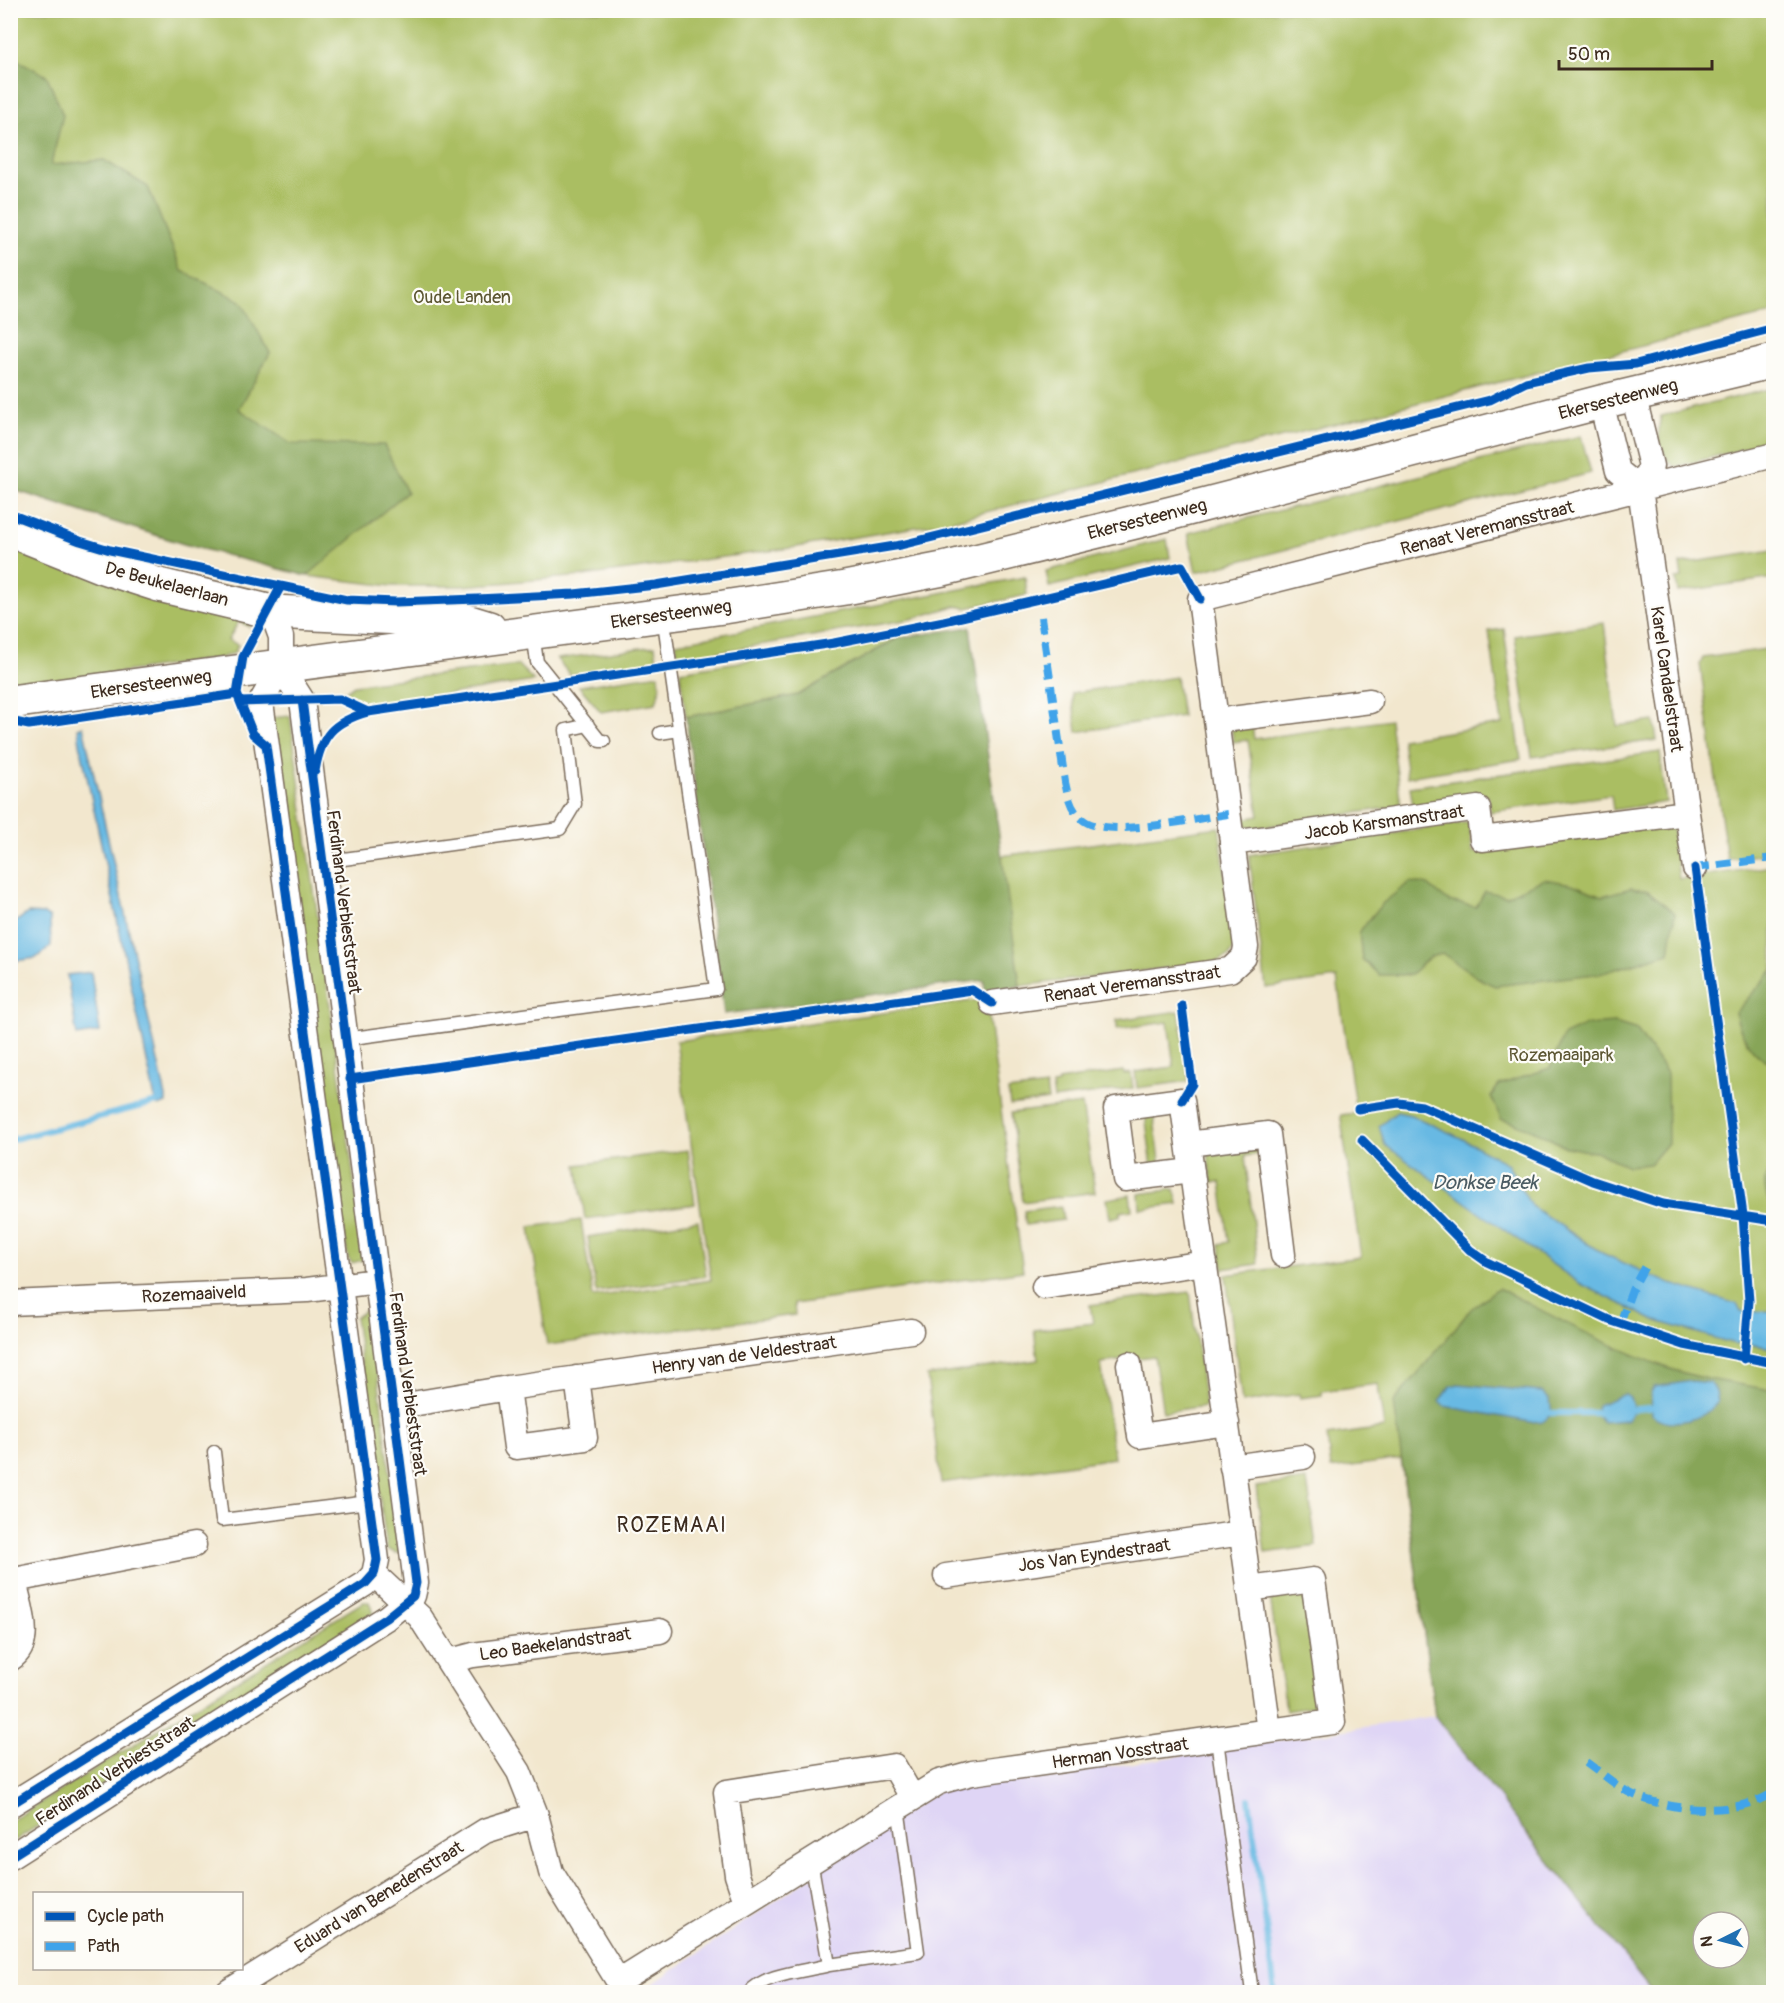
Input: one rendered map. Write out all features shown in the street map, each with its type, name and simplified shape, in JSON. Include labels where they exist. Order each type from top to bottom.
[{"type":"main road","name":"Ekersesteenweg","points":[[10,702],[663,615],[844,588],[943,569],[1172,513],[1601,402],[1773,361]]},
{"type":"main road","name":"De Beukelaerlaan","points":[[10,530],[100,566],[159,585],[272,612]]},
{"type":"main road","name":"Ekersesteenweg","points":[[272,612],[466,621],[522,634]]},
{"type":"street","name":"Karel Candaelstraat","points":[[1633,394],[1650,466],[1640,489],[1695,868]]},
{"type":"street","points":[[1601,402],[1618,471],[1640,489]]},
{"type":"street","name":"Renaat Veremansstraat","points":[[992,1003],[1230,970],[1244,957],[1246,947],[1200,599],[1773,455]]},
{"type":"street","points":[[272,612],[281,637],[281,667],[261,702],[377,1560],[374,1574],[406,1602]]},
{"type":"street","name":"Ferdinand Verbieststraat","points":[[10,1857],[406,1602],[412,1596],[416,1583],[302,700],[281,667]]},
{"type":"street","points":[[1216,721],[1370,701]]},
{"type":"street","name":"Jacob Karsmanstraat","points":[[1232,843],[1478,808],[1482,839],[1687,813]]},
{"type":"street","points":[[1192,1171],[1125,1179],[1116,1109],[1182,1100],[1205,1263],[1250,1589],[1269,1731]]},
{"type":"street","points":[[1188,1144],[1268,1134],[1283,1255]]},
{"type":"street","points":[[1044,1287],[1205,1263]]},
{"type":"street","name":"Rozemaaiveld","points":[[10,1303],[340,1287],[377,1281]]},
{"type":"street","name":"Henry van de Veldestraat","points":[[394,1407],[508,1388],[911,1331]]},
{"type":"street","points":[[1129,1364],[1140,1436],[1227,1423]]},
{"type":"street","points":[[508,1388],[516,1447],[528,1446],[585,1437],[577,1378]]},
{"type":"street","points":[[1233,1467],[1303,1457]]},
{"type":"street","name":"Jos Van Eyndestraat","points":[[946,1576],[1242,1533]]},
{"type":"street","points":[[10,1659],[16,1655],[25,1639],[14,1580],[194,1545]]},
{"type":"street","name":"Ferdinand Verbieststraat","points":[[10,1805],[365,1584],[374,1574]]},
{"type":"street","name":"Herman Vosstraat","points":[[622,1987],[811,1860],[939,1782],[972,1773],[1333,1722],[1313,1580],[1250,1589]]},
{"type":"street","name":"Leo Baekelandstraat","points":[[406,1602],[450,1661],[519,1772],[536,1815],[551,1872],[622,1987]]},
{"type":"street","name":"Leo Baekelandstraat","points":[[450,1661],[473,1655],[660,1630]]},
{"type":"street","points":[[747,1902],[737,1875],[726,1792],[894,1766],[905,1802]]},
{"type":"street","name":"Eduard van Benedenstraat","points":[[228,1992],[485,1831],[536,1815]]},
{"type":"lane","points":[[345,1039],[716,989],[663,615]]},
{"type":"lane","points":[[522,634],[537,662],[600,741],[604,741]]},
{"type":"lane","points":[[322,862],[560,829],[575,804],[566,730],[588,725]]},
{"type":"lane","points":[[660,733],[679,730]]},
{"type":"lane","points":[[214,1452],[222,1520],[369,1502]]},
{"type":"lane","points":[[1217,1740],[1252,1992]]},
{"type":"lane","points":[[750,1992],[761,1982],[771,1978],[829,1965],[918,1952],[905,1802]]},
{"type":"lane","points":[[811,1860],[829,1965]]},
{"type":"shaded area","points":[[1435,1716],[1652,1992],[655,1992],[651,1985],[941,1789],[1025,1780]]},
{"type":"green space","name":"Oude Landen","points":[[10,11],[1773,11],[1773,313],[946,522],[791,548],[583,576],[462,586],[392,586],[307,576],[184,544],[11,489]]},
{"type":"green space","points":[[10,56],[47,76],[63,115],[51,165],[104,160],[148,187],[182,271],[241,301],[270,353],[239,409],[291,444],[384,445],[407,492],[307,576],[184,544],[11,489]]},
{"type":"green space","points":[[1773,388],[1773,441],[1675,467],[1665,456],[1659,437],[1661,416]]},
{"type":"green space","points":[[1581,436],[1591,473],[1196,572],[1188,533]]},
{"type":"green space","points":[[11,539],[251,613],[249,627],[239,621],[228,640],[238,645],[234,653],[220,658],[11,688]]},
{"type":"green space","points":[[1167,539],[1170,558],[1049,587],[1046,571]]},
{"type":"green space","points":[[1773,550],[1773,578],[1678,592],[1676,579],[1682,578],[1680,564]]},
{"type":"green space","points":[[1025,577],[1027,595],[967,608],[955,606],[911,619],[678,659],[676,643]]},
{"type":"green space","points":[[1604,623],[1617,726],[1654,721],[1657,740],[1532,757],[1515,636]]},
{"type":"green space","points":[[970,627],[1020,986],[985,990],[984,980],[724,1014],[686,717],[798,695],[898,638]]},
{"type":"green space","points":[[1504,629],[1521,759],[1407,777],[1402,739],[1502,724],[1489,631]]},
{"type":"green space","points":[[898,638],[798,695],[686,717],[680,671]]},
{"type":"green space","points":[[655,646],[657,662],[570,675],[557,659]]},
{"type":"green space","points":[[1773,648],[1773,853],[1727,859],[1700,664],[1703,658]]},
{"type":"green space","points":[[518,665],[534,681],[373,706],[343,693],[354,685]]},
{"type":"green space","points":[[659,674],[660,689],[656,703],[601,712],[579,686]]},
{"type":"green space","points":[[1176,677],[1182,716],[1077,732],[1072,693]]},
{"type":"green space","points":[[290,716],[364,1254],[363,1260],[352,1263],[348,1258],[271,718]]},
{"type":"green space","points":[[1390,720],[1401,806],[1255,828],[1247,826],[1243,819],[1259,816],[1248,740],[1233,742],[1232,730],[1252,724],[1254,739]]},
{"type":"green space","points":[[1660,752],[1666,802],[1613,810],[1611,795],[1490,812],[1488,796],[1413,806],[1410,787]]},
{"type":"green space","name":"Rozemaaipark","points":[[1469,822],[1473,853],[1672,823],[1679,879],[1773,866],[1773,1992],[1652,1992],[1435,1716],[1401,1459],[1331,1469],[1327,1436],[1384,1428],[1378,1384],[1322,1391],[1322,1395],[1300,1398],[1299,1394],[1242,1403],[1226,1275],[1361,1257],[1341,1119],[1341,1115],[1356,1113],[1337,978],[1266,988],[1249,855]]},
{"type":"green space","points":[[1219,827],[1235,947],[1229,956],[1216,962],[1020,986],[1001,856]]},
{"type":"green space","points":[[1544,879],[1572,884],[1602,896],[1631,888],[1648,891],[1675,913],[1669,953],[1603,973],[1495,986],[1443,954],[1430,957],[1410,975],[1379,975],[1362,959],[1359,932],[1383,903],[1410,882],[1428,885],[1448,901],[1476,907],[1485,891],[1506,896]]},
{"type":"green space","points":[[1773,970],[1773,1062],[1759,1056],[1748,1044],[1735,1013]]},
{"type":"green space","points":[[986,999],[1023,1271],[794,1304],[795,1315],[547,1345],[530,1227],[581,1220],[593,1297],[711,1280],[676,1041]]},
{"type":"green space","points":[[1179,1011],[1189,1081],[1137,1088],[1135,1072],[1174,1067],[1168,1022],[1117,1029],[1117,1020]]},
{"type":"green space","points":[[1615,1023],[1637,1030],[1667,1073],[1668,1143],[1650,1164],[1628,1166],[1599,1153],[1566,1147],[1533,1130],[1501,1119],[1491,1096],[1499,1085],[1550,1068],[1564,1035],[1586,1025]]},
{"type":"green space","points":[[1123,1071],[1124,1074],[1131,1073],[1133,1088],[1054,1099],[1052,1085],[1058,1084],[1058,1081]]},
{"type":"green space","points":[[1046,1086],[1048,1100],[1010,1105],[1008,1091]]},
{"type":"green space","points":[[1082,1104],[1095,1192],[1023,1202],[1011,1113]]},
{"type":"green space","points":[[1153,1113],[1161,1166],[1152,1167],[1145,1114]]},
{"type":"green space","points":[[1257,1147],[1258,1154],[1245,1156],[1258,1264],[1223,1269],[1220,1244],[1229,1242],[1221,1182],[1212,1182],[1208,1153]]},
{"type":"green space","points":[[688,1150],[695,1204],[585,1219],[577,1165]]},
{"type":"green space","points":[[1773,1166],[1773,1206],[1770,1205],[1766,1194],[1765,1180]]},
{"type":"green space","points":[[1175,1189],[1178,1204],[1140,1209],[1139,1194]]},
{"type":"green space","points":[[1130,1195],[1132,1210],[1120,1212],[1120,1216],[1110,1218],[1107,1199]]},
{"type":"green space","points":[[1061,1206],[1063,1220],[1026,1225],[1024,1211]]},
{"type":"green space","points":[[698,1220],[706,1276],[596,1292],[588,1237]]},
{"type":"green space","points":[[1498,1288],[1603,1341],[1668,1368],[1716,1380],[1766,1389],[1773,1387],[1773,1992],[1652,1992],[1435,1716],[1394,1402],[1471,1309]]},
{"type":"green space","points":[[1190,1292],[1205,1406],[1163,1412],[1154,1356],[1101,1363],[1114,1458],[941,1483],[927,1376],[1038,1360],[1034,1330],[1093,1323],[1090,1305]]},
{"type":"green space","points":[[364,1311],[370,1313],[400,1552],[395,1553],[387,1549],[355,1318]]},
{"type":"green space","points":[[1307,1480],[1316,1546],[1265,1553],[1256,1487]]},
{"type":"green space","points":[[1304,1592],[1320,1705],[1286,1710],[1270,1597]]},
{"type":"green space","points":[[363,1602],[369,1602],[373,1613],[11,1843],[11,1821]]},
{"type":"water","points":[[83,726],[166,1097],[166,1103],[159,1106],[156,1104],[80,744],[78,728]]},
{"type":"water","points":[[28,913],[44,914],[50,918],[51,946],[36,958],[16,961],[12,957],[11,925]]},
{"type":"water","points":[[91,972],[100,1032],[77,1036],[67,975]]},
{"type":"water","name":"Donkse Beek","points":[[1397,1112],[1411,1115],[1461,1138],[1508,1164],[1531,1206],[1602,1253],[1668,1283],[1737,1304],[1741,1312],[1773,1311],[1773,1348],[1735,1344],[1653,1320],[1579,1283],[1385,1145],[1379,1126]]},
{"type":"water","points":[[1692,1381],[1710,1383],[1716,1391],[1718,1402],[1712,1408],[1696,1418],[1678,1422],[1652,1415],[1651,1392],[1654,1387]]},
{"type":"water","points":[[1458,1384],[1542,1392],[1550,1400],[1552,1414],[1544,1421],[1530,1422],[1444,1406],[1440,1401],[1451,1386]]},
{"type":"water","points":[[1624,1394],[1630,1398],[1634,1410],[1627,1420],[1603,1422],[1596,1414],[1598,1405]]},
{"type":"waterway","points":[[10,1140],[161,1101]]},
{"type":"waterway","name":"Donkse Beek","points":[[1627,1410],[1658,1407]]},
{"type":"waterway","name":"Donkse Beek","points":[[1546,1413],[1602,1413]]},
{"type":"waterway","points":[[1249,1799],[1275,1992]]},
{"type":"marked path","points":[[1041,617],[1065,782],[1070,802],[1078,815],[1094,825],[1130,828],[1228,814]]},
{"type":"marked path","points":[[1695,868],[1774,858]]},
{"type":"marked path","points":[[1620,1323],[1632,1290],[1645,1266]]},
{"type":"marked path","points":[[1586,1762],[1628,1792],[1662,1804],[1702,1809],[1722,1808],[1759,1800],[1774,1792]]},
{"type":"cycle path","points":[[10,514],[110,550],[347,600],[396,602],[574,594],[656,585],[901,545],[1490,400],[1526,382],[1589,368],[1636,364],[1774,328]]},
{"type":"cycle path","points":[[241,702],[340,699],[368,712],[834,643],[944,621],[1182,566],[1200,599]]},
{"type":"cycle path","points":[[237,694],[243,657],[281,586]]},
{"type":"cycle path","points":[[10,721],[29,725],[237,694],[253,734],[266,745],[377,1560],[374,1574],[365,1584],[10,1805]]},
{"type":"cycle path","points":[[10,1857],[386,1618],[413,1596],[416,1583],[302,700]]},
{"type":"cycle path","points":[[315,771],[321,748],[331,732],[346,720],[368,712]]},
{"type":"cycle path","points":[[1695,868],[1743,1215],[1749,1301],[1744,1359]]},
{"type":"cycle path","points":[[350,1079],[972,990],[992,1003]]},
{"type":"cycle path","points":[[1182,1006],[1192,1084],[1182,1100]]},
{"type":"cycle path","points":[[1358,1109],[1399,1103],[1422,1106],[1593,1181],[1663,1204],[1774,1221]]},
{"type":"cycle path","points":[[1362,1140],[1470,1250],[1487,1262],[1609,1320],[1684,1345],[1774,1363]]},
{"type":"district","name":"ROZEMAAI","points":[[672,1525]]}]
